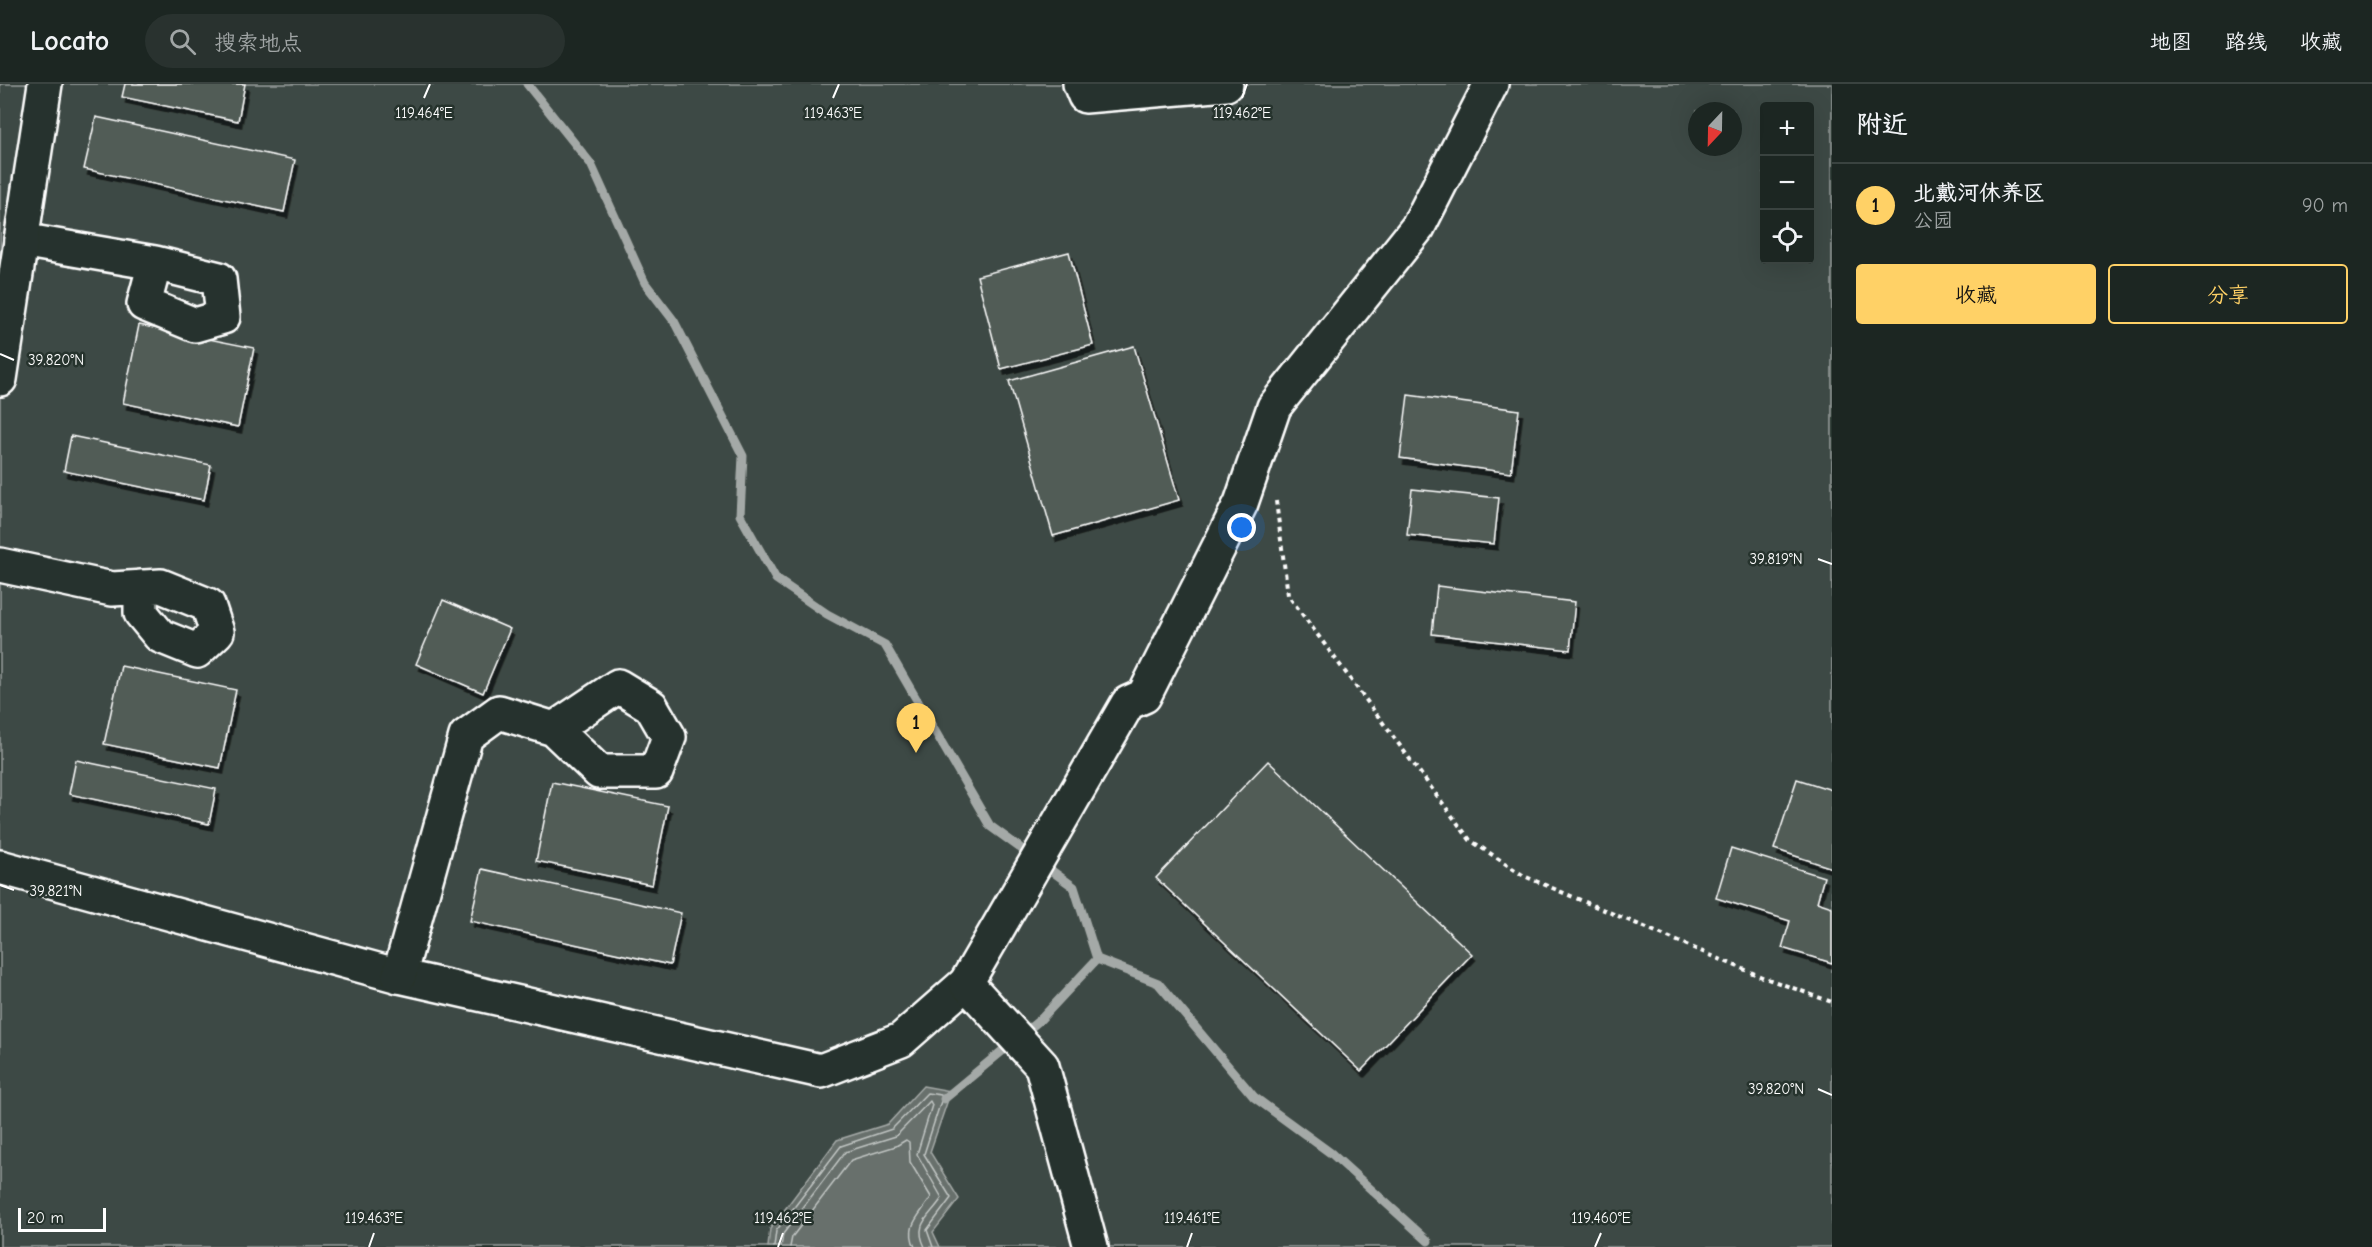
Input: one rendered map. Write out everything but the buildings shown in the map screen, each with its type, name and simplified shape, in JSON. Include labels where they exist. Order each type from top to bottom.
[{"type":"street","points":[[0,379],[45,84]]},
{"type":"street","points":[[1080,84],[1085,96],[1226,84]]},
{"type":"street","points":[[0,867],[399,976],[821,1071],[901,1040],[966,983],[1128,703],[1144,696],[1241,503],[1274,407],[1418,227],[1491,84]]},
{"type":"street","points":[[21,240],[155,263]]},
{"type":"street","points":[[0,565],[112,589],[141,587]]},
{"type":"street","points":[[399,976],[466,736],[499,712],[554,729]]},
{"type":"street","points":[[966,983],[1042,1066],[1091,1247]]},
{"type":"path","points":[[1275,495],[1288,595],[1470,840],[1524,876],[1762,977],[1832,1002]]},
{"type":"shaded area","points":[[0,84],[1832,84],[1832,1247],[0,1247]]},
{"type":"water","points":[[923,1086],[951,1091],[930,1152],[959,1199],[933,1232],[940,1247],[768,1247],[770,1229],[837,1140],[888,1124]]},
{"type":"waterway","points":[[527,84],[591,164],[645,283],[674,321],[743,456],[740,515],[776,579],[827,614],[885,645],[990,826],[1074,887],[1097,959],[1158,983],[1254,1097],[1332,1154],[1428,1241]]},
{"type":"waterway","points":[[944,1099],[1041,1019],[1097,959]]},
{"type":"place","name":"北戴河休养区","points":[[916,753]]}]
